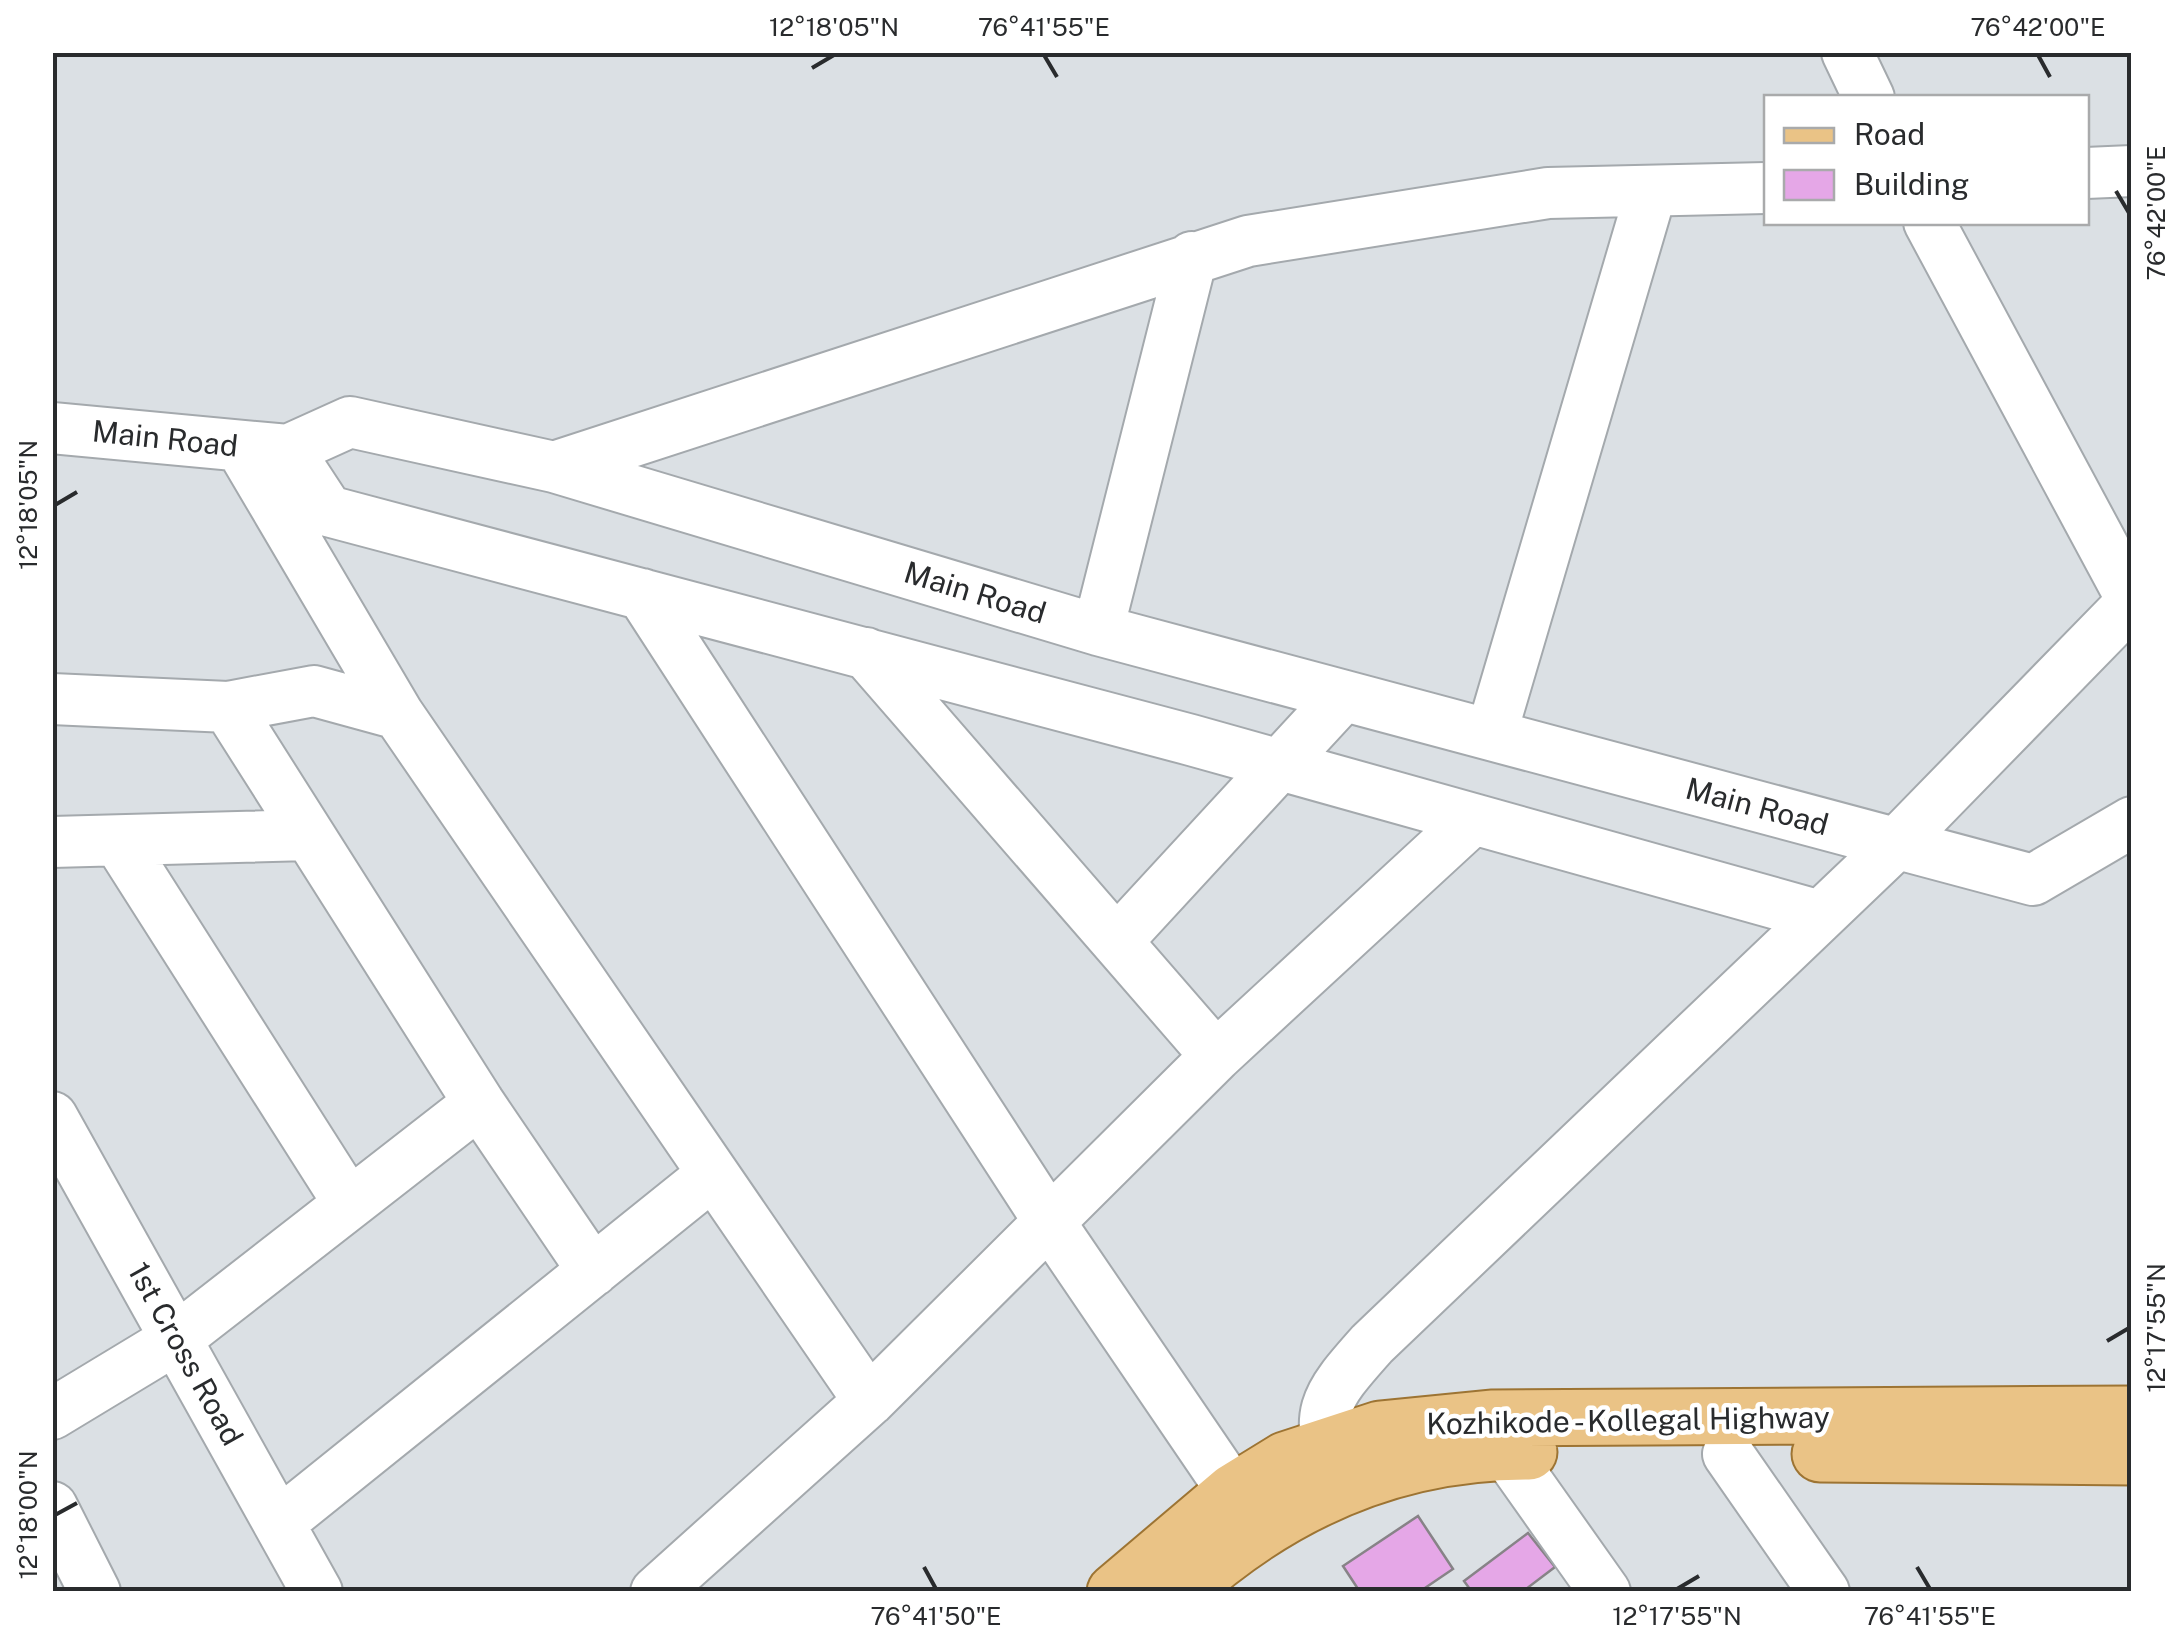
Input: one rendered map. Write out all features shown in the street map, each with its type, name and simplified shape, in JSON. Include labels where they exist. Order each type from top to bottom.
[{"type":"main road","name":"Kozhikode - Kollegal Highway","points":[[1499,1435],[2132,1414]]},
{"type":"main road","name":"Kozhikode - Kollegal Highway","points":[[1182,1592],[1380,1429],[1728,1454],[2132,1457]]},
{"type":"main road","name":"Kozhikode - Kollegal Highway","points":[[1115,1592],[1233,1492],[1285,1460],[1332,1467]]},
{"type":"street","points":[[1848,52],[1867,95]]},
{"type":"street","points":[[2089,173],[2132,171]]},
{"type":"street","points":[[554,467],[1248,241],[1548,192],[1764,188]]},
{"type":"street","points":[[1491,735],[1651,192]]},
{"type":"street","points":[[1332,1467],[1322,1416],[1340,1380],[1372,1344],[1895,845],[2132,601],[1931,225]]},
{"type":"street","points":[[1098,630],[1192,257]]},
{"type":"street","name":"Main Road","points":[[52,428],[264,448],[350,422],[554,467],[1098,630],[2033,880],[2132,822]]},
{"type":"street","points":[[264,448],[328,511],[866,653],[1820,916]]},
{"type":"street","points":[[264,448],[398,714],[869,1401]]},
{"type":"street","points":[[642,594],[1050,1223],[1233,1492]]},
{"type":"street","points":[[866,653],[1216,1056]]},
{"type":"street","points":[[52,699],[228,707],[314,691],[398,714]]},
{"type":"street","points":[[1116,942],[1343,696]]},
{"type":"street","points":[[228,707],[479,1103],[593,1271]]},
{"type":"street","points":[[656,1592],[869,1401],[1216,1056],[1473,819]]},
{"type":"street","points":[[52,842],[309,835]]},
{"type":"street","points":[[119,842],[348,1202]]},
{"type":"street","points":[[52,1414],[176,1339],[479,1103]]},
{"type":"street","name":"1st Cross Road","points":[[52,1116],[316,1592]]},
{"type":"street","points":[[278,1524],[713,1174]]},
{"type":"street","points":[[1499,1435],[1606,1592]]},
{"type":"street","points":[[1728,1454],[1824,1592]]},
{"type":"street","points":[[52,1507],[94,1592]]},
{"type":"building","points":[[1418,1516],[1453,1569],[1419,1592],[1360,1592],[1343,1566]]},
{"type":"building","points":[[1528,1533],[1555,1567],[1522,1592],[1472,1592],[1464,1581]]}]
